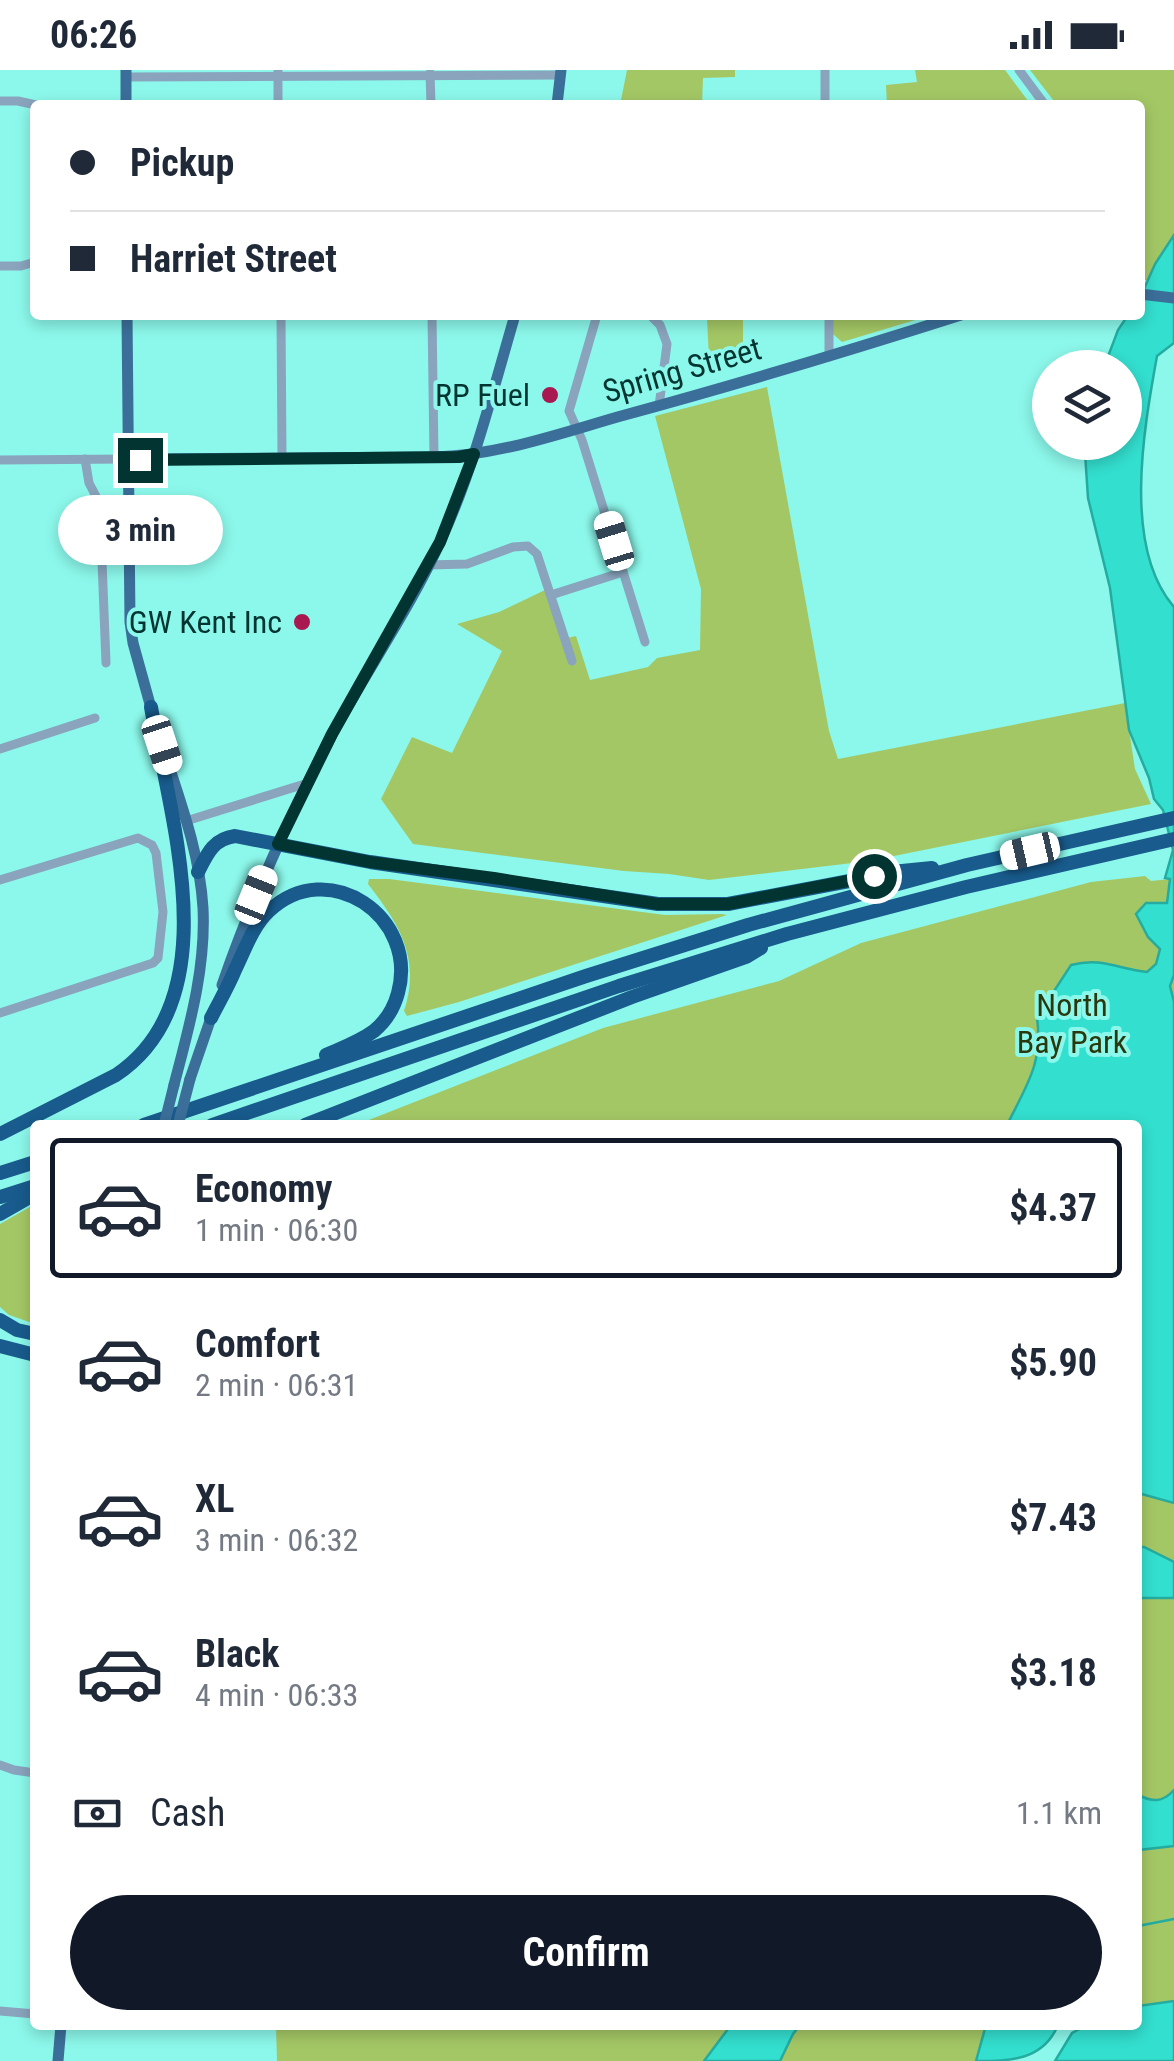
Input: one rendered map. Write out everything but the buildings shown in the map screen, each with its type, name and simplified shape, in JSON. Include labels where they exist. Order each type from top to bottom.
[{"type":"highway","points":[[0,1134],[132,1064],[154,1040],[169,1009],[182,943],[182,876],[150,707]]},
{"type":"highway","points":[[159,1120],[730,930],[967,865],[1174,818]]},
{"type":"highway","points":[[198,872],[211,848],[225,838],[246,836],[370,862],[658,904],[728,904],[902,871],[967,865]]},
{"type":"highway","points":[[227,1120],[619,986],[787,934],[1168,840]]},
{"type":"highway","points":[[211,1018],[247,942],[270,910],[282,901],[314,890],[333,891],[362,901],[386,921],[400,950],[400,984],[395,1003],[375,1030],[295,1074]]},
{"type":"highway","points":[[318,1120],[632,996],[746,957],[787,934]]},
{"type":"highway","points":[[0,1173],[30,1164]]},
{"type":"highway","points":[[0,1198],[30,1188]]},
{"type":"highway","points":[[0,1214],[30,1197]]},
{"type":"highway","points":[[0,1320],[30,1333]]},
{"type":"highway","points":[[0,1346],[30,1354]]},
{"type":"main road","points":[[558,100],[561,72]]},
{"type":"main road","points":[[126,74],[126,100]]},
{"type":"main road","points":[[1145,295],[1174,298]]},
{"type":"main road","points":[[126,320],[131,632],[186,821],[202,905],[200,976],[165,1120]]},
{"type":"main road","points":[[179,1120],[241,929],[278,844],[332,734],[428,565],[455,508],[514,320]]},
{"type":"main road","name":"Spring Street","points":[[126,459],[474,454],[659,406],[945,320]]},
{"type":"main road","points":[[58,2061],[61,2030]]},
{"type":"street","points":[[825,70],[825,100]]},
{"type":"street","points":[[1019,70],[1041,100]]},
{"type":"street","points":[[126,74],[561,72]]},
{"type":"street","points":[[278,73],[278,100]]},
{"type":"street","points":[[430,73],[430,100]]},
{"type":"street","points":[[0,101],[30,104]]},
{"type":"street","points":[[0,266],[30,263]]},
{"type":"street","points":[[281,320],[282,458]]},
{"type":"street","points":[[432,320],[434,457]]},
{"type":"street","points":[[595,320],[569,411],[582,440],[646,642]]},
{"type":"street","points":[[655,320],[667,338],[659,406]]},
{"type":"street","points":[[829,320],[830,357]]},
{"type":"street","points":[[86,459],[100,510],[106,663]]},
{"type":"street","points":[[0,460],[126,459]]},
{"type":"street","points":[[428,565],[467,564],[513,547],[528,546],[538,554],[572,661]]},
{"type":"street","points":[[551,595],[624,572]]},
{"type":"street","points":[[0,749],[94,718]]},
{"type":"street","points":[[186,821],[308,783]]},
{"type":"street","points":[[0,880],[138,838],[152,845],[156,853],[163,912],[158,958],[153,963],[0,1013]]},
{"type":"street","points":[[0,1765],[30,1772]]},
{"type":"street","points":[[0,2010],[30,2013]]},
{"type":"green space","points":[[627,70],[735,70],[735,77],[703,78],[702,100],[621,100]]},
{"type":"green space","points":[[915,70],[1005,70],[1027,100],[887,100],[886,85],[917,82]]},
{"type":"green space","points":[[1030,70],[1174,70],[1174,235],[1149,280],[1145,280],[1145,100],[1053,100]]},
{"type":"green space","points":[[707,320],[743,320],[743,346],[709,360]]},
{"type":"green space","points":[[832,320],[915,320],[842,342],[833,334]]},
{"type":"green space","points":[[767,387],[829,731],[838,759],[1125,703],[1135,769],[1151,804],[869,861],[709,880],[413,844],[381,799],[412,737],[452,753],[502,651],[457,624],[499,612],[545,590],[562,639],[576,636],[590,680],[648,667],[657,658],[700,650],[701,589],[655,416]]},
{"type":"green space","name":"North Bay Park","points":[[1145,876],[1151,881],[1170,879],[1167,903],[1148,937],[1174,972],[1174,2001],[1142,2005],[1142,1120],[369,1120],[603,1028],[779,981],[861,943],[1091,882]]},
{"type":"green space","points":[[369,879],[665,915],[727,915],[407,1016],[404,1011],[409,992],[409,959],[398,928],[368,884]]},
{"type":"green space","points":[[30,1207],[30,1322],[9,1315],[0,1307],[0,1224]]},
{"type":"green space","points":[[276,2030],[985,2030],[976,2061],[277,2061]]},
{"type":"shaded area","points":[[1174,235],[1174,343],[1157,356],[1141,486],[1148,553],[1158,582],[1174,607],[1174,975],[1170,986],[1174,1002],[1174,1503],[1142,1494],[1142,1120],[1010,1120],[1035,1061],[1037,1017],[1071,965],[1101,963],[1147,972],[1156,964],[1160,949],[1148,937],[1136,914],[1146,903],[1167,903],[1170,879],[1165,878],[1173,850],[1163,810],[1154,799],[1129,730],[1110,588],[1088,498],[1085,460],[1142,460],[1142,350],[1110,350],[1125,320],[1145,320],[1145,287]]},
{"type":"shaded area","points":[[1142,1547],[1174,1562],[1174,1598],[1142,1598]]},
{"type":"shaded area","points":[[1174,1790],[1174,1846],[1142,1850],[1142,1797],[1157,1800]]},
{"type":"shaded area","points":[[1174,2001],[1174,2061],[1055,2061],[1078,2030],[1142,2030],[1142,2005]]},
{"type":"shaded area","points":[[727,2030],[796,2030],[780,2061],[704,2061]]},
{"type":"shaded area","points":[[985,2030],[1056,2030],[1044,2046],[1024,2056],[976,2061]]},
{"type":"waterway","points":[[1142,1925],[1174,1919]]},
{"type":"place","name":"RP Fuel","points":[[550,395]]},
{"type":"place","name":"GW Kent Inc","points":[[302,622]]},
{"type":"route","points":[[140,460],[474,454],[440,542],[332,734],[278,844],[324,855],[658,904],[728,904],[874,876]]}]
